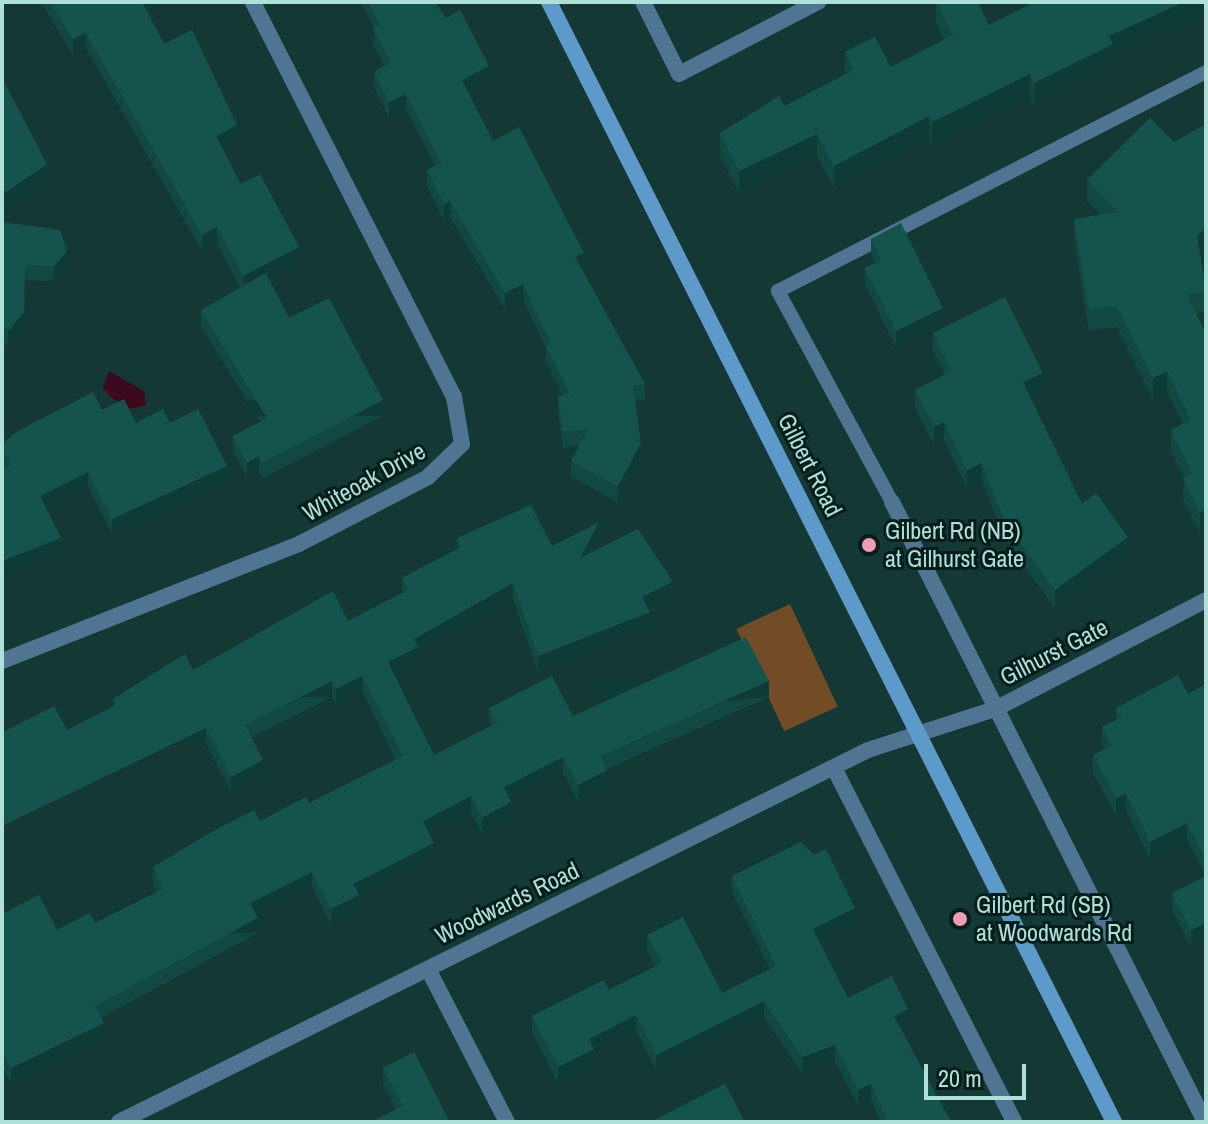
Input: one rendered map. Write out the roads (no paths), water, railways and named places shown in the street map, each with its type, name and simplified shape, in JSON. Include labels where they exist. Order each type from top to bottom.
[{"type":"main road","name":"Gilbert Road","points":[[549,2],[1114,1122]]},
{"type":"street","name":"Whiteoak Drive","points":[[2,661],[299,544],[428,477],[462,444],[454,397],[253,2]]},
{"type":"street","points":[[643,2],[679,74],[818,2]]},
{"type":"street","points":[[892,502],[1205,1122]]},
{"type":"street","name":"Gilhurst Gate","points":[[920,735],[995,709],[1206,600]]},
{"type":"street","name":"Woodwards Road","points":[[119,1122],[834,768],[920,735]]},
{"type":"street","points":[[834,768],[1014,1122]]},
{"type":"street","points":[[428,969],[507,1122]]},
{"type":"lane","points":[[892,502],[778,291],[1206,72]]},
{"type":"place","name":"Gilbert Rd (NB) at Gilhurst Gate","points":[[869,545]]},
{"type":"place","name":"Gilbert Rd (SB) at Woodwards Rd","points":[[960,919]]}]
